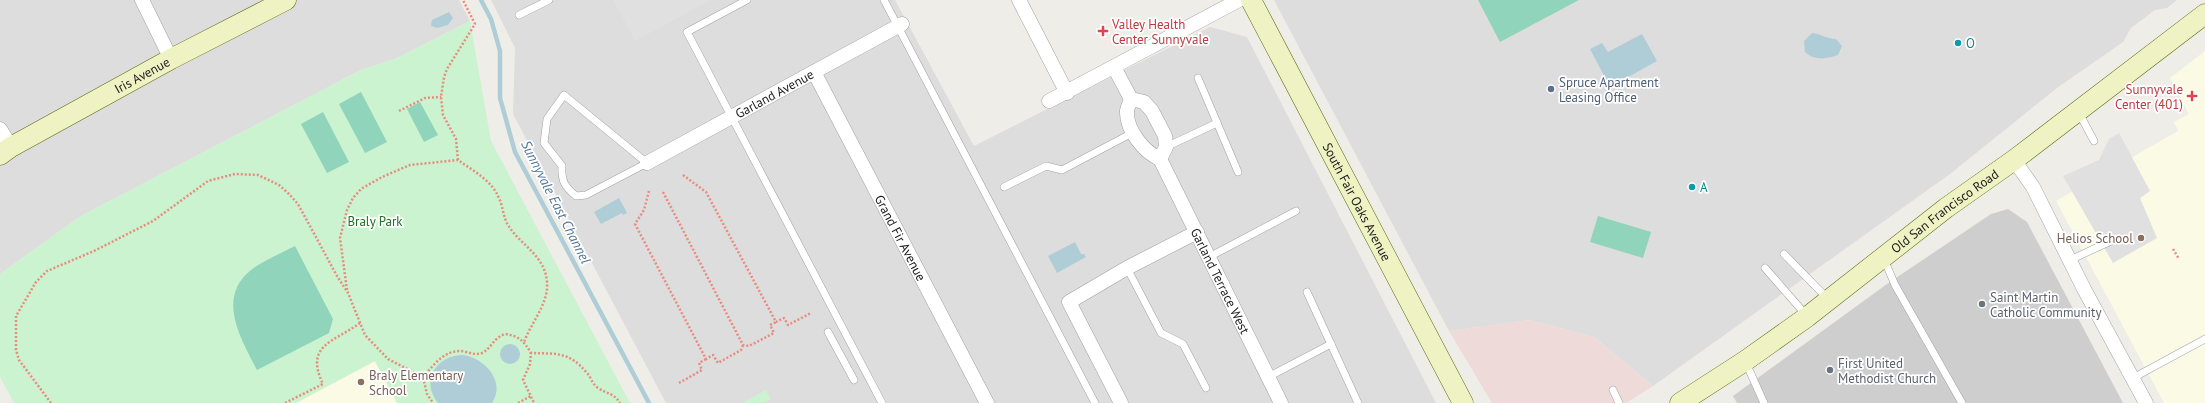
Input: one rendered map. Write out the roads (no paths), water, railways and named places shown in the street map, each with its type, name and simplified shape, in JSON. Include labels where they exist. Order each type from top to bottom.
[{"type":"main road","name":"Iris Avenue","points":[[6,151],[171,59],[286,0]]},
{"type":"main road","name":"South Fair Oaks Avenue","points":[[1251,0],[1463,403]]},
{"type":"main road","name":"Old San Francisco Road","points":[[1680,403],[1745,362],[1830,300],[1884,259],[1946,208],[2014,160],[2205,14]]},
{"type":"street","points":[[142,0],[171,59]]},
{"type":"street","points":[[1019,0],[1067,92]]},
{"type":"street","points":[[1049,101],[1239,0]]},
{"type":"street","name":"Garland Avenue","points":[[647,163],[900,25]]},
{"type":"street","points":[[1114,67],[1131,99],[1127,111],[1134,132],[1144,149],[1150,155],[1163,153]]},
{"type":"street","name":"Grand Fir Avenue","points":[[814,72],[987,403]]},
{"type":"street","name":"Garland Terrace West","points":[[1131,99],[1144,102],[1152,111],[1165,136],[1163,153],[1197,232],[1281,403]]},
{"type":"street","points":[[0,130],[6,151]]},
{"type":"street","points":[[2014,160],[2033,187],[2146,403]]},
{"type":"street","points":[[1121,403],[1069,302],[1127,268],[1197,232]]},
{"type":"lane","points":[[519,15],[549,0]]},
{"type":"lane","points":[[747,0],[687,32],[882,403]]},
{"type":"lane","points":[[884,0],[900,25],[1095,403]]},
{"type":"lane","points":[[1198,78],[1238,172]]},
{"type":"lane","points":[[564,95],[647,163],[586,195],[576,196],[567,188],[561,178],[562,166],[544,143],[547,119],[564,95]]},
{"type":"lane","points":[[2078,111],[2094,141]]},
{"type":"lane","points":[[1163,153],[1217,122]]},
{"type":"lane","points":[[1004,187],[1046,166],[1062,170],[1134,132]]},
{"type":"lane","points":[[1209,257],[1296,211]]},
{"type":"lane","points":[[2070,260],[2110,241]]},
{"type":"lane","points":[[1784,254],[1830,300]]},
{"type":"lane","points":[[1884,259],[1895,285],[1962,403]]},
{"type":"lane","points":[[1127,268],[1161,333],[1182,344],[1206,388]]},
{"type":"lane","points":[[1765,268],[1807,317]]},
{"type":"lane","points":[[1307,292],[1358,403]]},
{"type":"lane","points":[[828,332],[854,380]]},
{"type":"lane","points":[[2133,378],[2205,339]]},
{"type":"lane","points":[[1268,377],[1331,344]]},
{"type":"lane","points":[[1745,362],[1764,403]]},
{"type":"lane","points":[[1613,390],[1619,403]]},
{"type":"water","points":[[449,12],[453,18],[448,25],[437,28],[431,26],[432,20]]},
{"type":"water","points":[[1812,33],[1836,39],[1842,46],[1838,55],[1816,58],[1805,52],[1804,41]]},
{"type":"water","points":[[1642,34],[1657,61],[1610,87],[1590,49],[1602,43],[1608,52]]},
{"type":"water","points":[[619,198],[627,213],[623,215],[622,213],[601,224],[594,212]]},
{"type":"water","points":[[1075,242],[1081,254],[1084,254],[1086,257],[1057,273],[1048,256]]},
{"type":"water","points":[[510,344],[517,347],[520,354],[517,361],[510,364],[503,361],[500,354],[503,347]]},
{"type":"water","points":[[463,355],[479,361],[491,372],[495,379],[496,387],[496,395],[492,403],[438,403],[433,395],[431,378],[438,364],[453,356]]},
{"type":"waterway","name":"Sunnyvale East Channel","points":[[481,0],[491,19],[500,51],[500,98],[515,152],[649,403]]},
{"type":"place","name":"Valley Health Center Sunnyvale","points":[[1103,31]]},
{"type":"place","name":"O","points":[[1958,43]]},
{"type":"place","name":"Spruce Apartment Leasing Office","points":[[1551,89]]},
{"type":"place","name":"Sunnyvale Center (401)","points":[[2192,96]]},
{"type":"place","name":"A","points":[[1692,187]]},
{"type":"place","name":"Helios School","points":[[2141,238]]},
{"type":"place","name":"Saint Martin Catholic Community","points":[[1982,304]]},
{"type":"place","name":"First United Methodist Church","points":[[1830,370]]},
{"type":"place","name":"Braly Elementary School","points":[[361,382]]},
{"type":"park label","name":"Braly Park","points":[[375,221]]}]
